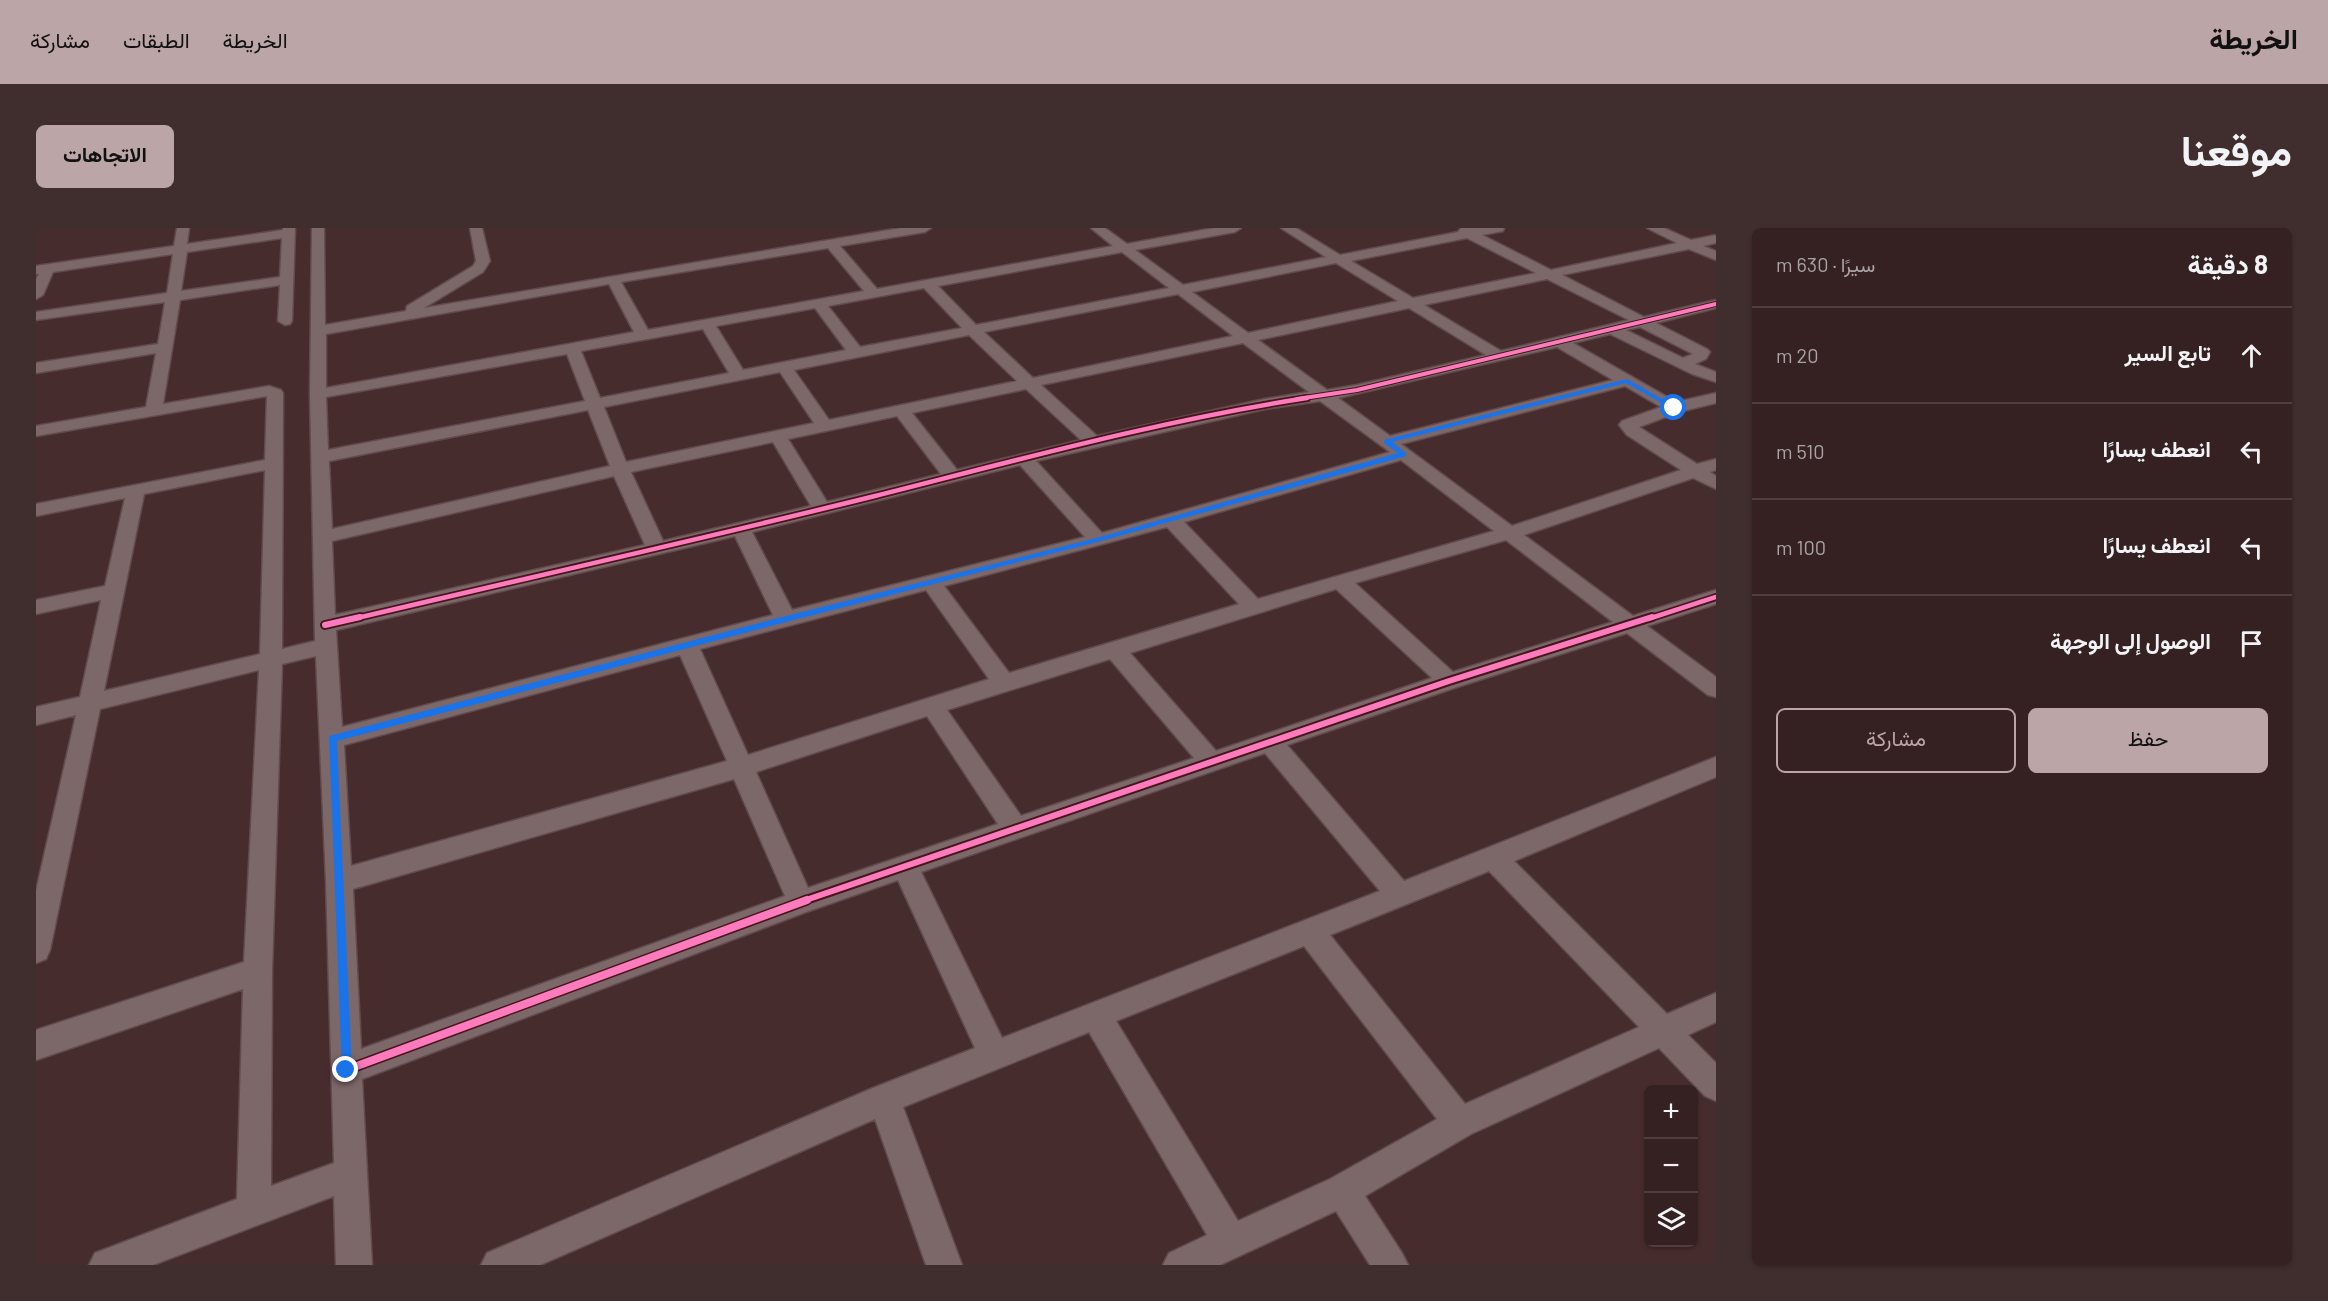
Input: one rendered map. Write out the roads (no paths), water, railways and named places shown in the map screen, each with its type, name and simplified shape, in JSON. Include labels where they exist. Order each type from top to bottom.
[{"type":"street","points":[[154,411],[183,228]]},
{"type":"street","points":[[318,228],[318,394],[325,635],[339,881],[354,1265]]},
{"type":"street","points":[[398,317],[478,269],[483,261],[476,228]]},
{"type":"street","points":[[319,331],[613,279],[925,228]]},
{"type":"street","points":[[1097,228],[1404,454],[1716,689]]},
{"type":"street","points":[[318,394],[1235,228]]},
{"type":"street","points":[[1287,228],[1499,356]]},
{"type":"street","points":[[320,457],[738,374],[1337,260],[1465,231],[1498,228]]},
{"type":"street","points":[[1653,228],[1716,256]]},
{"type":"street","points":[[36,295],[42,269],[288,231],[285,321]]},
{"type":"street","points":[[1465,231],[1702,352],[1701,356],[1683,363]]},
{"type":"street","points":[[323,537],[620,469],[1716,239]]},
{"type":"street","points":[[832,244],[873,293]]},
{"type":"street","points":[[613,279],[643,335]]},
{"type":"street","points":[[36,316],[286,280]]},
{"type":"street","points":[[927,283],[972,330],[1093,442]]},
{"type":"street","points":[[818,303],[855,352]]},
{"type":"street","points":[[36,716],[271,659],[325,635],[657,549],[1093,442],[1265,404],[1357,390],[1713,306]]},
{"type":"street","points":[[707,323],[738,374]]},
{"type":"street","points":[[1612,329],[1716,377]]},
{"type":"street","points":[[1560,342],[1674,408]]},
{"type":"street","points":[[1591,360],[1646,345]]},
{"type":"street","points":[[36,368],[165,347]]},
{"type":"street","points":[[572,347],[592,403],[657,549]]},
{"type":"street","points":[[784,366],[825,426]]},
{"type":"street","points":[[1387,442],[1627,381]]},
{"type":"street","points":[[36,431],[273,391],[275,463],[271,659],[258,971],[254,1208]]},
{"type":"street","points":[[1716,398],[1674,408],[1628,425],[1633,431],[1716,484]]},
{"type":"street","points":[[901,410],[953,477]]},
{"type":"street","points":[[778,436],[822,509]]},
{"type":"street","points":[[332,739],[786,619],[1098,540],[1404,454]]},
{"type":"street","points":[[1024,459],[1098,540]]},
{"type":"street","points":[[36,510],[275,463]]},
{"type":"street","points":[[339,881],[741,767],[1004,683],[1116,651],[1340,581],[1509,533],[1716,464]]},
{"type":"street","points":[[36,950],[47,858],[91,703],[136,490]]},
{"type":"street","points":[[1170,519],[1255,608]]},
{"type":"street","points":[[741,529],[786,619]]},
{"type":"street","points":[[1340,581],[1449,681]]},
{"type":"street","points":[[931,582],[1004,683]]},
{"type":"street","points":[[36,607],[113,591]]},
{"type":"street","points":[[346,1070],[801,902],[905,866],[1449,681],[1716,597]]},
{"type":"street","points":[[687,645],[801,902]]},
{"type":"street","points":[[1116,651],[1210,761]]},
{"type":"street","points":[[933,706],[1015,830]]},
{"type":"street","points":[[1270,742],[1399,894]]},
{"type":"street","points":[[499,1265],[884,1099],[1493,858],[1716,766]]},
{"type":"street","points":[[1493,858],[1716,1085]]},
{"type":"street","points":[[905,866],[994,1055]]},
{"type":"street","points":[[1310,931],[1460,1123]]},
{"type":"street","points":[[36,1045],[258,971]]},
{"type":"street","points":[[1181,1265],[1342,1191],[1460,1123],[1716,1007]]},
{"type":"street","points":[[1096,1016],[1230,1241]]},
{"type":"street","points":[[884,1099],[944,1265]]},
{"type":"street","points":[[107,1265],[351,1173]]},
{"type":"street","points":[[1342,1191],[1390,1265]]}]
